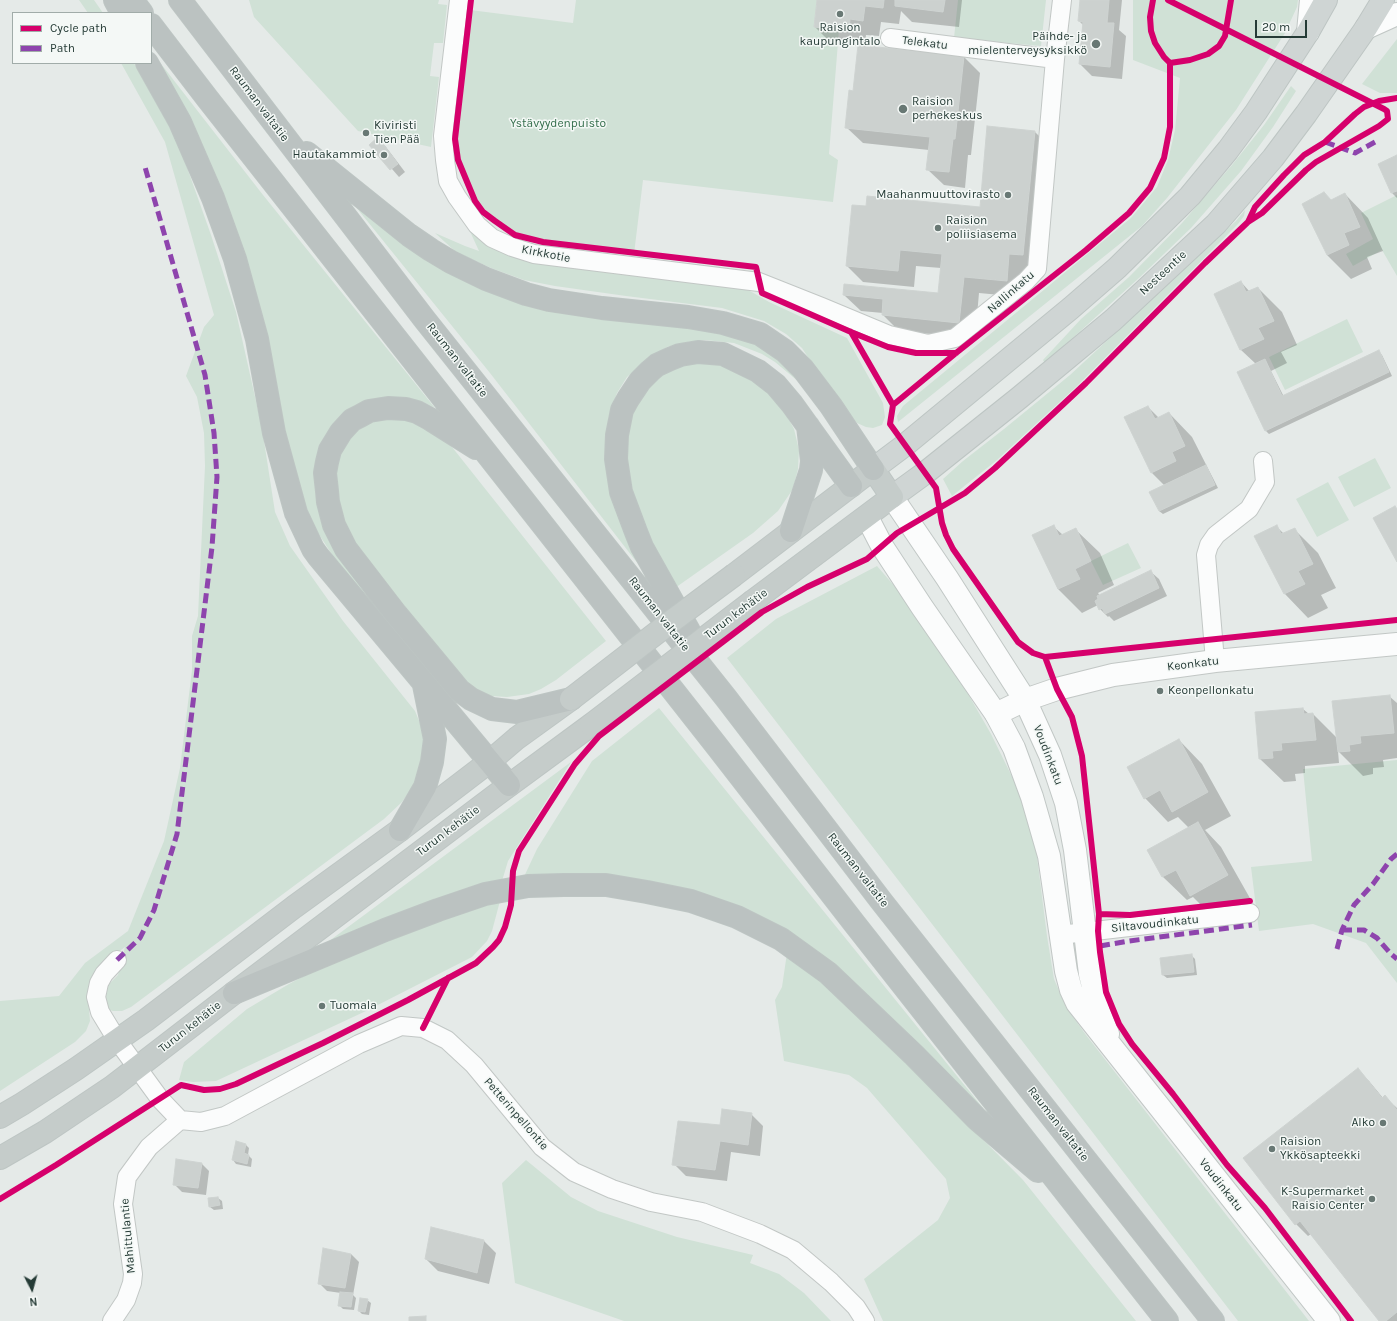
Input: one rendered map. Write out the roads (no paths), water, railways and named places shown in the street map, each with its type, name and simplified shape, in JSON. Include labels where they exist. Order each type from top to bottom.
[{"type":"highway","points":[[115,0],[121,12]]},
{"type":"highway","points":[[132,0],[141,12]]},
{"type":"highway","name":"Rauman valtatie","points":[[180,0],[425,320],[726,698],[882,902],[1213,1321]]},
{"type":"highway","points":[[152,26],[1167,1321]]},
{"type":"highway","points":[[148,64],[183,128],[213,198],[235,259],[258,339],[274,433],[296,513],[318,556],[508,785]]},
{"type":"highway","points":[[282,132],[409,235],[451,262],[486,279],[526,294],[549,300],[602,308],[688,317],[723,323],[760,334],[781,348],[803,369],[831,406],[892,497]]},
{"type":"highway","points":[[726,698],[642,547],[621,492],[616,459],[618,429],[622,410],[640,381],[657,365],[680,355],[698,352],[723,354],[758,370],[776,385],[808,425],[851,486],[867,517]]},
{"type":"highway","points":[[490,458],[417,412],[399,408],[369,411],[352,420],[336,439],[330,450],[325,473],[328,502],[334,525],[346,549],[396,614],[459,690],[471,699],[492,709],[517,712],[570,699]]},
{"type":"highway","points":[[791,531],[811,470],[811,446],[808,425]]},
{"type":"highway","points":[[0,1117],[70,1073],[146,1020],[294,907],[400,830],[489,762],[517,738],[873,469]]},
{"type":"highway","name":"Turun kehätie","points":[[0,1158],[45,1132],[112,1087],[508,785],[591,725],[892,497]]},
{"type":"highway","points":[[400,830],[425,787],[432,762],[435,739],[423,682]]},
{"type":"highway","points":[[234,993],[385,930],[485,894],[528,886],[606,885],[691,901],[737,917],[781,940],[828,973],[914,1055],[977,1119],[1073,1200]]},
{"type":"main road","points":[[1308,32],[1311,0]]},
{"type":"main road","points":[[873,469],[905,445],[1071,308],[1117,268],[1185,201],[1228,150],[1256,112],[1308,32],[1326,0]]},
{"type":"main road","name":"Nesteentie","points":[[892,497],[925,473],[1019,398],[1113,320],[1216,224],[1273,158],[1306,114],[1366,28],[1383,0]]},
{"type":"main road","points":[[1366,28],[1397,14]]},
{"type":"main road","name":"Voudinkatu","points":[[892,497],[947,578],[1025,700],[1050,755],[1066,803],[1075,850],[1090,974],[1100,1012],[1114,1049]]},
{"type":"main road","name":"Voudinkatu","points":[[867,517],[882,546],[996,714],[1016,755],[1041,824],[1049,856],[1056,895],[1060,935],[1071,990],[1077,1003],[1329,1321]]},
{"type":"main road","name":"Keonkatu","points":[[996,714],[1025,700],[1057,689],[1113,675],[1215,661],[1397,644]]},
{"type":"street","name":"Kirkkotie","points":[[459,0],[443,136],[448,180],[457,197],[476,225],[492,238],[512,247],[534,254],[759,282]]},
{"type":"street","name":"Nallinkatu","points":[[759,282],[889,335],[928,344],[955,338],[1026,281],[1037,269],[1055,59],[1062,0]]},
{"type":"street","name":"Telekatu","points":[[890,38],[1055,59]]},
{"type":"street","points":[[1215,661],[1206,555],[1209,545],[1216,535],[1249,509],[1266,482],[1263,461]]},
{"type":"street","name":"Siltavoudinkatu","points":[[1060,935],[1250,913]]},
{"type":"street","points":[[117,960],[104,974],[99,983],[96,997],[100,1012],[117,1040],[137,1068],[160,1099],[180,1120]]},
{"type":"street","name":"Petterinpellontie","points":[[180,1120],[201,1122],[225,1116],[359,1044],[401,1026],[423,1028],[447,1040],[474,1065],[542,1147],[574,1172],[612,1189],[651,1202],[702,1212],[766,1237],[792,1250],[831,1282],[856,1307],[865,1321]]},
{"type":"street","name":"Mahittulantie","points":[[112,1321],[126,1300],[132,1283],[133,1274],[123,1204],[127,1177],[149,1147],[180,1120]]},
{"type":"place","name":"Raision kaupungintalo","points":[[840,14]]},
{"type":"place","name":"Päihde- ja mielenterveysyksikkö","points":[[1096,44]]},
{"type":"place","name":"Raision perhekeskus","points":[[903,109]]},
{"type":"place","name":"Kiviristi Tien Pää","points":[[366,133]]},
{"type":"place","name":"Hautakammiot","points":[[384,155]]},
{"type":"place","name":"Maahanmuuttovirasto","points":[[1008,195]]},
{"type":"place","name":"Raision poliisiasema","points":[[938,228]]},
{"type":"place","name":"Keonpellonkatu","points":[[1160,691]]},
{"type":"place","name":"Tuomala","points":[[322,1006]]},
{"type":"place","name":"Alko","points":[[1383,1123]]},
{"type":"place","name":"Raision Ykkösapteekki","points":[[1272,1149]]},
{"type":"place","name":"K-Supermarket Raisio Center","points":[[1372,1199]]},
{"type":"park label","name":"Ystävyydenpuisto","points":[[558,124]]}]
